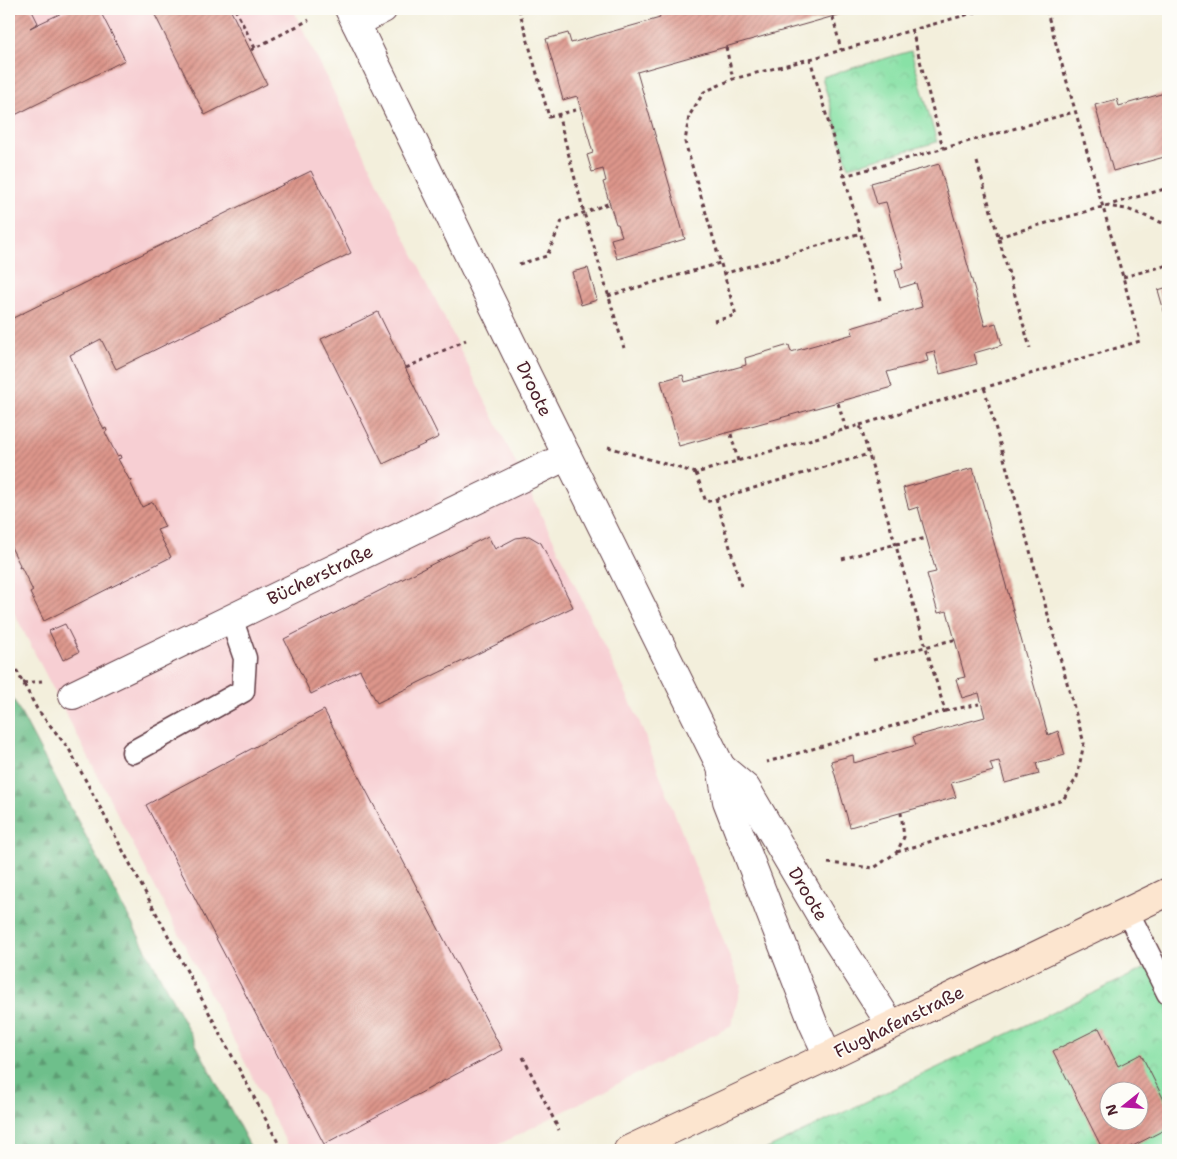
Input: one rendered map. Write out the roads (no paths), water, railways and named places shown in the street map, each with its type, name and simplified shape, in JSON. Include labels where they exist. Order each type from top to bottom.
[{"type":"main road","name":"Flughafenstraße","points":[[628,1150],[1168,892]]},
{"type":"street","points":[[353,16],[383,9]]},
{"type":"street","name":"Droote","points":[[353,16],[721,767],[727,801],[813,1023],[828,1056]]},
{"type":"street","name":"Bücherstraße","points":[[73,695],[567,456]]},
{"type":"street","name":"Droote","points":[[721,767],[746,788],[821,916],[891,1025]]},
{"type":"lane","points":[[133,752],[243,692],[245,658],[231,618]]},
{"type":"lane","points":[[1126,912],[1168,993]]}]
